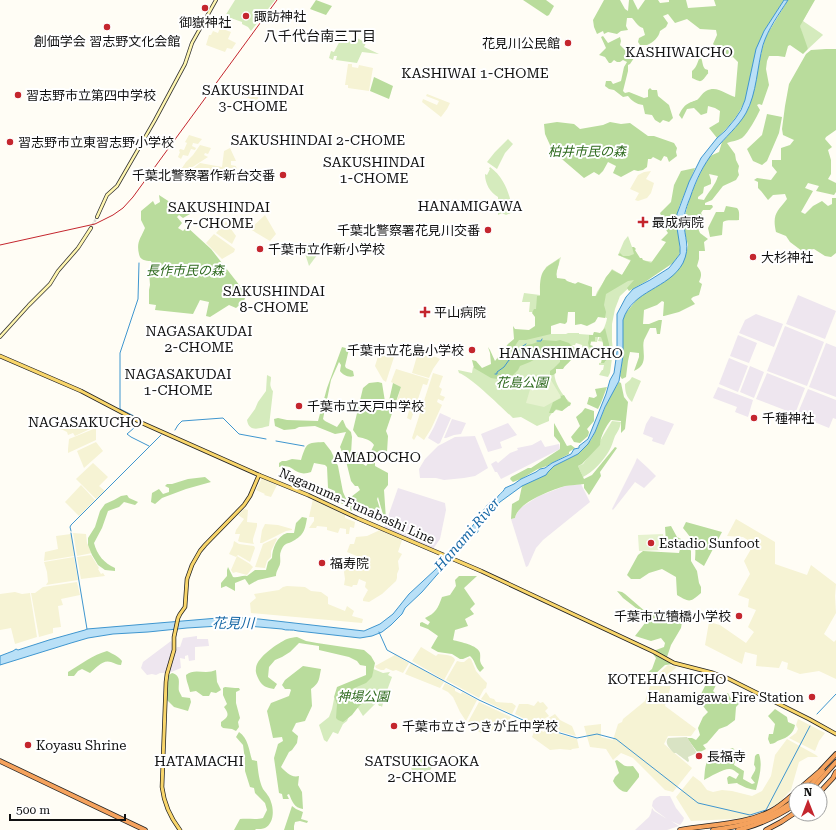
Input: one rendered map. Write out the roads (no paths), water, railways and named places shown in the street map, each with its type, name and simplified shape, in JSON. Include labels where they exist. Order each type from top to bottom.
[{"type":"highway","points":[[813,782],[836,755]]},
{"type":"highway","points":[[807,782],[836,755]]},
{"type":"highway","points":[[0,762],[139,830]]},
{"type":"highway","points":[[0,762],[145,830]]},
{"type":"highway","points":[[818,782],[836,762]]},
{"type":"highway","points":[[828,783],[836,772]]},
{"type":"highway","points":[[680,830],[737,822],[763,815],[788,799]]},
{"type":"highway","points":[[713,830],[761,820],[788,805]]},
{"type":"highway","points":[[738,830],[754,826],[773,818],[788,809]]},
{"type":"highway","points":[[766,830],[788,818]]},
{"type":"main road","points":[[97,216],[107,195],[117,186],[184,68],[192,43],[216,0]]},
{"type":"main road","points":[[0,338],[50,284],[78,248],[91,228]]},
{"type":"main road","name":"Naganuma-Funabashi Line","points":[[0,356],[81,391],[142,423],[481,571],[654,652],[674,663],[727,678],[810,719],[836,734]]},
{"type":"main road","points":[[180,830],[172,820],[167,808],[163,795],[162,784],[166,682],[174,650],[175,631],[180,614],[185,607],[187,579],[194,561],[207,543],[241,510],[250,496],[259,475]]},
{"type":"water","points":[[784,0],[788,0],[777,16],[763,45],[755,88],[750,105],[739,123],[719,145],[703,167],[695,185],[687,207],[684,221],[687,252],[683,263],[677,272],[669,279],[634,302],[623,320],[623,356],[619,381],[588,444],[578,454],[554,466],[546,475],[522,486],[500,502],[482,522],[477,533],[470,537],[447,565],[405,608],[402,614],[391,625],[382,632],[372,636],[360,638],[236,625],[113,634],[88,638],[0,665],[0,656],[16,649],[18,650],[87,629],[230,617],[364,631],[380,624],[393,614],[409,594],[436,569],[458,544],[489,503],[496,500],[505,488],[571,454],[574,449],[579,448],[579,446],[588,439],[614,373],[617,352],[617,314],[626,297],[633,289],[669,268],[680,254],[677,214],[689,182],[701,158],[741,110],[745,100],[756,49],[764,31]]},
{"type":"waterway","points":[[134,417],[120,409],[120,353],[138,299],[139,263]]},
{"type":"waterway","points":[[537,341],[541,341],[542,339]]},
{"type":"waterway","points":[[495,374],[497,374],[497,372],[504,367],[509,360],[515,357],[516,352],[526,344]]},
{"type":"waterway","points":[[175,430],[182,421],[223,418],[239,434],[266,439]]},
{"type":"waterway","points":[[134,428],[127,434],[149,446]]},
{"type":"waterway","points":[[71,531],[71,525],[161,435]]},
{"type":"waterway","points":[[276,441],[304,446]]},
{"type":"waterway","points":[[71,533],[87,629]]},
{"type":"waterway","points":[[379,632],[387,650],[479,700],[536,726],[577,738],[597,734],[616,739],[698,803],[750,815],[766,810],[810,726]]},
{"type":"waterway","points":[[817,714],[836,694]]},
{"type":"tunnel","points":[[91,228],[97,217]]},
{"type":"railway","points":[[0,245],[95,224],[123,208],[133,197],[277,0]]},
{"type":"place","name":"御嶽神社","points":[[205,8]]},
{"type":"place","name":"諏訪神社","points":[[246,16]]},
{"type":"place","name":"創価学会 習志野文化会館","points":[[107,27]]},
{"type":"place","name":"花見川公民館","points":[[568,43]]},
{"type":"place","name":"習志野市立第四中学校","points":[[18,95]]},
{"type":"place","name":"習志野市立東習志野小学校","points":[[10,142]]},
{"type":"place","name":"千葉北警察署作新台交番","points":[[283,175]]},
{"type":"place","name":"最成病院","points":[[643,222]]},
{"type":"place","name":"千葉北警察署花見川交番","points":[[488,230]]},
{"type":"place","name":"千葉市立作新小学校","points":[[260,249]]},
{"type":"place","name":"大杉神社","points":[[753,257]]},
{"type":"place","name":"平山病院","points":[[425,312]]},
{"type":"place","name":"千葉市立花島小学校","points":[[472,350]]},
{"type":"place","name":"千葉市立天戸中学校","points":[[299,406]]},
{"type":"place","name":"千種神社","points":[[754,418]]},
{"type":"place","name":"Estadio Sunfoot","points":[[651,543]]},
{"type":"place","name":"福寿院","points":[[322,563]]},
{"type":"place","name":"千葉市立犢橋小学校","points":[[739,616]]},
{"type":"place","name":"Hanamigawa Fire Station","points":[[812,697]]},
{"type":"place","name":"千葉市立さつきが丘中学校","points":[[394,726]]},
{"type":"place","name":"Koyasu Shrine","points":[[28,745]]},
{"type":"place","name":"長福寺","points":[[699,756]]},
{"type":"district","name":"八千代台南三丁目","points":[[320,36]]},
{"type":"district","name":"KASHIWAICHO","points":[[679,52]]},
{"type":"district","name":"KASHIWAI 1-CHOME","points":[[475,73]]},
{"type":"district","name":"SAKUSHINDAI 3-CHOME","points":[[253,98]]},
{"type":"district","name":"SAKUSHINDAI 2-CHOME","points":[[318,140]]},
{"type":"district","name":"SAKUSHINDAI 1-CHOME","points":[[374,170]]},
{"type":"district","name":"HANAMIGAWA","points":[[470,206]]},
{"type":"district","name":"SAKUSHINDAI 7-CHOME","points":[[219,216]]},
{"type":"district","name":"SAKUSHINDAI 8-CHOME","points":[[274,300]]},
{"type":"district","name":"NAGASAKUDAI 2-CHOME","points":[[199,340]]},
{"type":"district","name":"HANASHIMACHO","points":[[561,353]]},
{"type":"district","name":"NAGASAKUDAI 1-CHOME","points":[[178,382]]},
{"type":"district","name":"NAGASAKUCHO","points":[[85,422]]},
{"type":"district","name":"AMADOCHO","points":[[377,457]]},
{"type":"district","name":"KOTEHASHICHO","points":[[667,679]]},
{"type":"district","name":"HATAMACHI","points":[[199,761]]},
{"type":"district","name":"SATSUKIGAOKA 2-CHOME","points":[[422,770]]},
{"type":"park label","name":"柏井市民の森","points":[[587,151]]},
{"type":"park label","name":"長作市民の森","points":[[185,270]]},
{"type":"park label","name":"花島公園","points":[[522,382]]},
{"type":"park label","name":"神場公園","points":[[363,696]]},
{"type":"water label","name":"Hanami River","points":[[467,534]]},
{"type":"water label","name":"花見川","points":[[233,623]]}]
